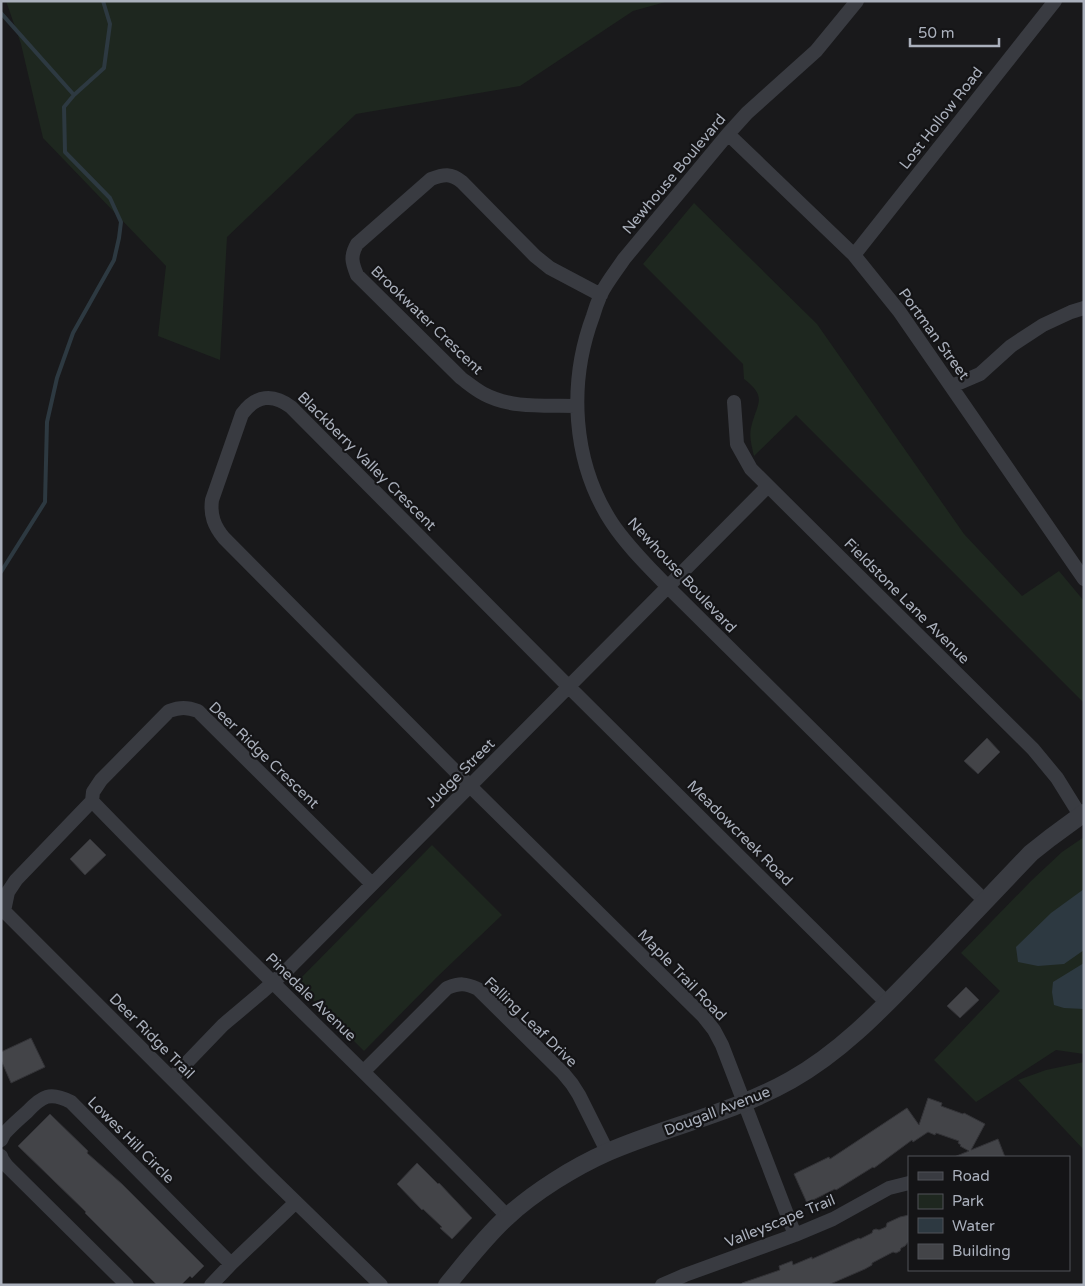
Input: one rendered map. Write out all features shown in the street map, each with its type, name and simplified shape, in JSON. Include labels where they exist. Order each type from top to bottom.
[{"type":"street","name":"Newhouse Boulevard","points":[[857,1],[816,51],[747,113],[728,134],[624,259],[601,295],[584,342],[579,371],[576,406],[577,420],[583,456],[599,500],[611,522],[626,543],[985,901]]},
{"type":"street","name":"Lost Hollow Road","points":[[854,255],[1055,1]]},
{"type":"street","name":"Portman Street","points":[[728,134],[854,255],[899,311],[1084,579]]},
{"type":"street","name":"Brookwater Crescent","points":[[576,406],[511,403],[496,399],[474,388],[461,378],[357,276],[353,266],[353,251],[357,244],[431,179],[440,175],[449,175],[462,182],[528,249],[550,268],[601,295]]},
{"type":"street","points":[[952,386],[980,374],[1011,346],[1044,325],[1084,308]]},
{"type":"street","name":"Blackberry Valley Crescent","points":[[470,786],[217,530],[211,510],[212,500],[242,414],[248,406],[265,398],[274,398],[284,401],[291,407],[569,687]]},
{"type":"street","name":"Fieldstone Lane Avenue","points":[[734,402],[737,444],[751,469],[1033,749],[1057,778],[1082,814]]},
{"type":"street","name":"Judge Street","points":[[172,1078],[223,1025],[274,982],[768,486]]},
{"type":"street","name":"Meadowcreek Road","points":[[569,687],[888,1003]]},
{"type":"street","name":"Deer Ridge Crescent","points":[[92,801],[93,792],[101,780],[169,711],[189,708],[198,711],[372,884]]},
{"type":"street","name":"Maple Trail Road","points":[[470,786],[703,1016],[714,1030],[722,1044],[795,1235]]},
{"type":"street","name":"Pinedale Avenue","points":[[92,801],[507,1216]]},
{"type":"street","name":"Deer Ridge Trail","points":[[92,801],[16,880],[8,892],[4,911],[380,1285]]},
{"type":"street","name":"Dougall Avenue","points":[[447,1285],[507,1216],[563,1176],[608,1152],[745,1103],[790,1081],[812,1067],[853,1036],[888,1003],[1031,854],[1082,814]]},
{"type":"street","name":"Falling Leaf Drive","points":[[364,1071],[447,988],[458,984],[468,985],[478,989],[563,1073],[579,1095],[608,1152]]},
{"type":"street","name":"Lowes Hill Circle","points":[[1,1140],[4,1134],[38,1101],[45,1097],[54,1096],[72,1102],[231,1264]]},
{"type":"street","points":[[1,1156],[7,1166],[127,1285]]},
{"type":"street","name":"Valleyscape Trail","points":[[662,1285],[684,1275],[795,1235],[833,1219],[889,1188],[908,1183]]},
{"type":"street","points":[[211,1285],[296,1202]]},
{"type":"green space","points":[[6,1],[669,1],[633,11],[520,86],[356,114],[227,237],[220,360],[158,336],[166,266],[43,138],[21,44]]},
{"type":"green space","points":[[694,203],[817,324],[964,534],[1022,596],[1059,571],[1084,601],[1084,703],[796,415],[754,456],[750,431],[758,407],[759,397],[752,386],[744,379],[743,364],[643,264]]},
{"type":"green space","points":[[1084,837],[1084,1054],[1056,1050],[976,1102],[934,1060],[1000,991],[961,953],[1031,881],[1062,852]]},
{"type":"green space","points":[[432,845],[502,915],[364,1051],[296,983]]},
{"type":"green space","points":[[1084,1062],[1084,1150],[1018,1080],[1046,1070]]},
{"type":"water","points":[[1084,889],[1084,950],[1064,964],[1038,966],[1018,962],[1016,947],[1051,913]]},
{"type":"water","points":[[1084,963],[1084,1009],[1064,1008],[1054,1005],[1053,982]]},
{"type":"building","points":[[987,738],[1000,752],[978,774],[964,761]]},
{"type":"building","points":[[90,839],[106,855],[85,875],[70,859]]},
{"type":"building","points":[[966,987],[979,1000],[960,1018],[947,1006]]},
{"type":"building","points":[[31,1038],[45,1067],[11,1083],[1,1060],[1,1052]]},
{"type":"building","points":[[928,1098],[942,1103],[941,1106],[964,1113],[985,1124],[971,1150],[998,1139],[1005,1156],[956,1156],[969,1151],[960,1146],[959,1141],[928,1132],[913,1142],[912,1140],[874,1168],[836,1190],[807,1203],[794,1174],[829,1157],[830,1159],[907,1108],[919,1125]]},
{"type":"building","points":[[50,1114],[88,1151],[87,1153],[122,1184],[204,1266],[192,1278],[190,1276],[181,1285],[157,1285],[18,1146]]},
{"type":"building","points":[[417,1163],[472,1218],[452,1239],[397,1184]]},
{"type":"building","points":[[908,1215],[908,1242],[900,1251],[893,1252],[865,1269],[828,1285],[742,1285],[742,1283],[780,1270],[779,1266],[792,1261],[793,1265],[812,1257],[812,1259],[860,1239],[872,1233],[873,1230],[886,1227],[887,1223]]},
{"type":"waterway","points":[[1,572],[45,502],[47,422],[57,378],[73,333],[114,260],[119,238],[121,222],[110,198],[65,152],[64,107],[74,95],[104,68],[110,24],[103,1]]},
{"type":"waterway","points":[[1,13],[74,95]]}]
